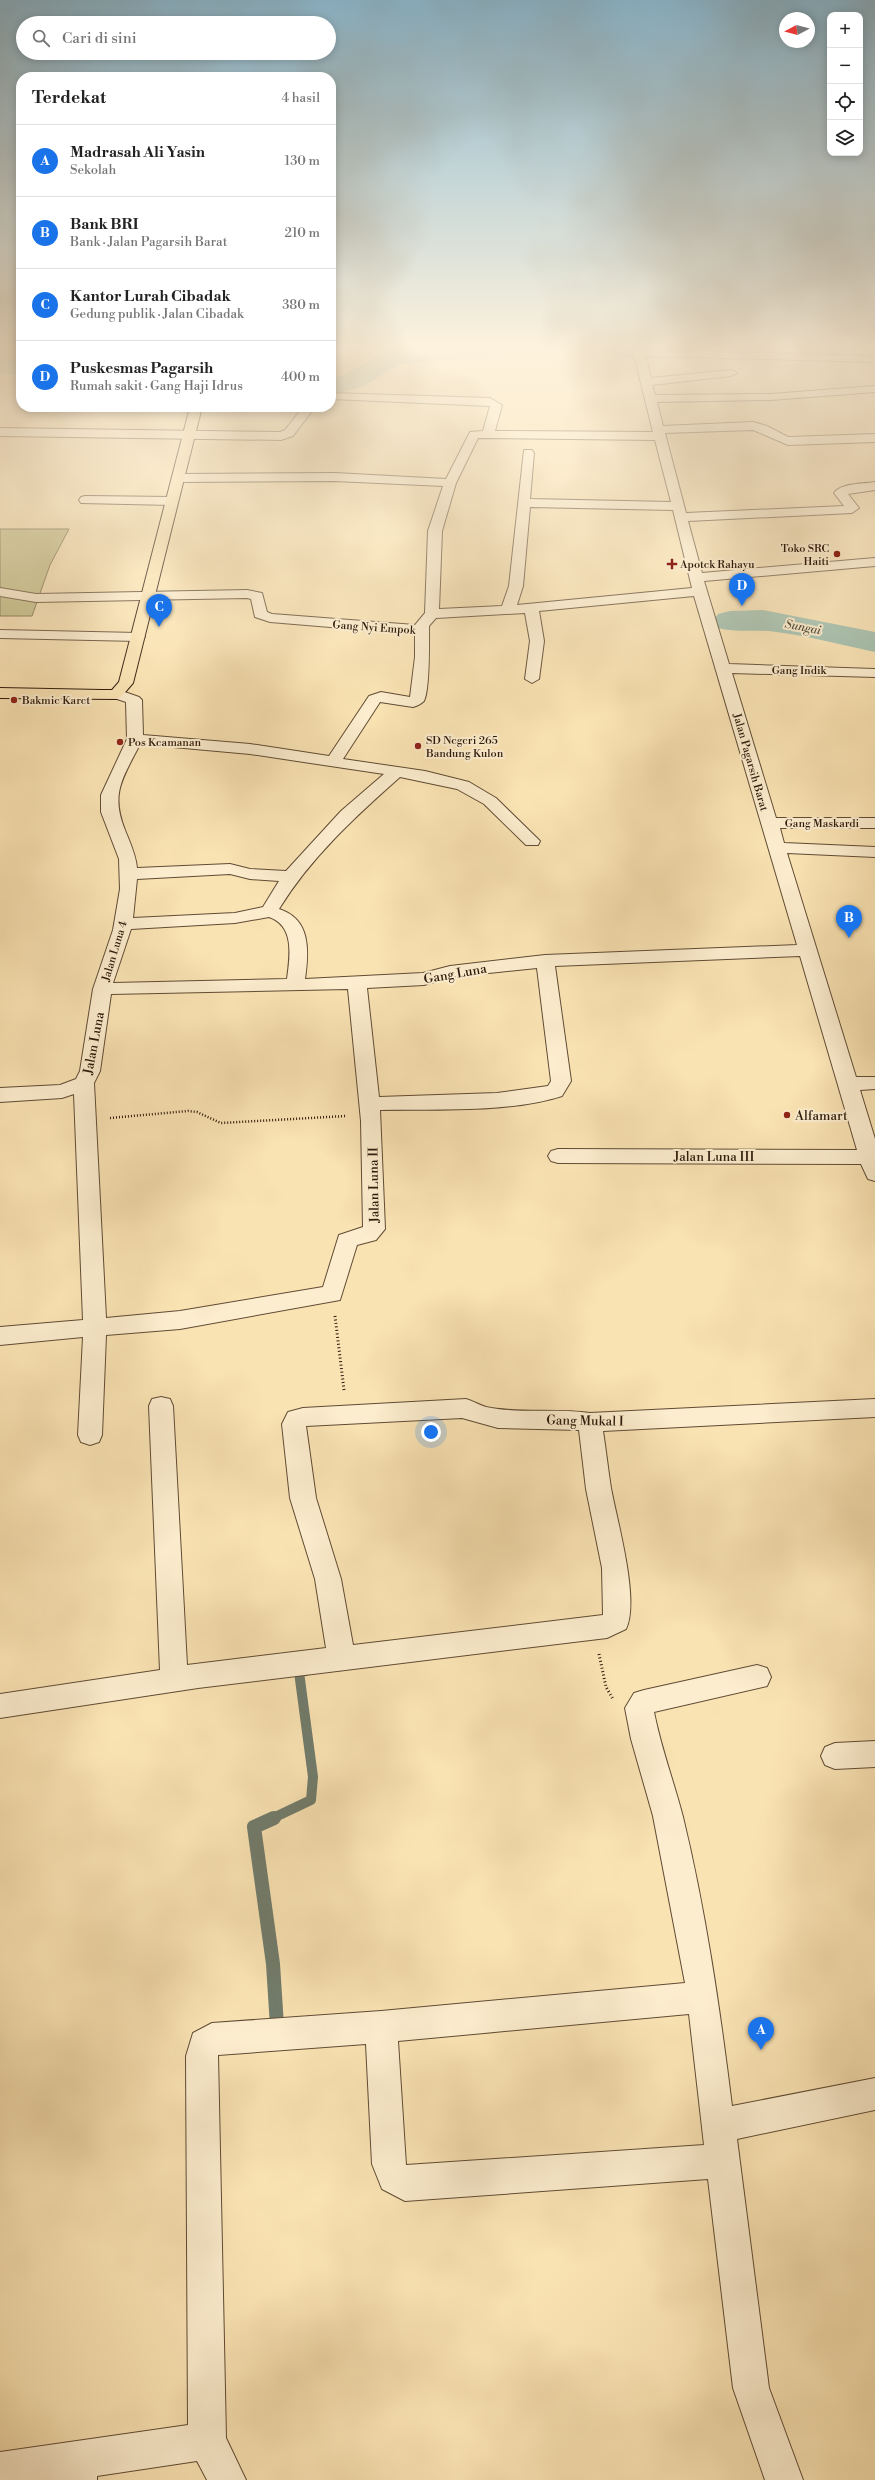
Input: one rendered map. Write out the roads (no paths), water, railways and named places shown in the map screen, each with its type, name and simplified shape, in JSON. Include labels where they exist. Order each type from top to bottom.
[{"type":"main road","points":[[0,693],[116,694],[126,683],[182,463]]},
{"type":"street","points":[[432,614],[435,531],[450,483],[460,463]]},
{"type":"street","points":[[508,610],[516,586],[525,503],[527,463]]},
{"type":"street","name":"Jalan Pagarsih Barat","points":[[668,463],[698,585],[806,950],[873,1165]]},
{"type":"street","points":[[178,478],[335,477],[450,483]]},
{"type":"street","points":[[525,503],[680,511],[852,509],[853,508],[840,493],[846,490],[875,486]]},
{"type":"street","points":[[85,500],[172,501]]},
{"type":"street","name":"Gang Nyi Empok","points":[[149,596],[247,594],[257,596],[260,614],[270,618],[422,630],[425,620],[432,614],[531,608],[875,562]]},
{"type":"street","points":[[0,592],[36,598],[149,596]]},
{"type":"street","points":[[531,608],[537,640],[532,679]]},
{"type":"street","points":[[333,762],[374,699],[381,697],[413,702],[417,700],[422,630]]},
{"type":"street","points":[[0,634],[138,637]]},
{"type":"street","points":[[721,662],[780,658],[787,657],[793,653]]},
{"type":"street","name":"Gang Indik","points":[[721,662],[792,671],[830,669],[875,673]]},
{"type":"street","name":"Jalan Luna 4","points":[[102,989],[123,924],[129,890],[128,859],[109,812],[109,795],[121,766],[135,740],[134,700],[116,694]]},
{"type":"street","points":[[135,740],[250,749],[395,773],[425,776],[463,785],[475,791],[508,816],[532,841]]},
{"type":"street","points":[[269,911],[290,877],[347,815],[395,773]]},
{"type":"street","name":"Gang Maskardi","points":[[769,823],[875,823]]},
{"type":"street","points":[[776,848],[840,849],[875,852]]},
{"type":"street","points":[[128,874],[230,869],[290,877]]},
{"type":"street","points":[[123,924],[235,918],[269,911],[286,917],[298,938],[299,957],[295,985]]},
{"type":"street","name":"Gang Luna","points":[[102,989],[357,983],[424,979],[458,971],[545,961],[806,950]]},
{"type":"street","points":[[370,1110],[541,1096],[555,1091],[561,1081],[545,961]]},
{"type":"street","name":"Jalan Luna II","points":[[95,1328],[180,1320],[332,1294],[347,1241],[367,1236],[374,1229],[370,1110],[357,983]]},
{"type":"street","name":"Jalan Luna","points":[[0,1095],[62,1091],[84,1083],[90,1071],[102,989]]},
{"type":"street","points":[[84,1083],[95,1328],[90,1435]]},
{"type":"street","points":[[849,1084],[875,1083]]},
{"type":"street","name":"Jalan Luna III","points":[[558,1156],[873,1165]]},
{"type":"street","points":[[0,1336],[95,1328]]},
{"type":"street","points":[[161,1406],[174,1679]]},
{"type":"street","name":"Gang Mukal I","points":[[341,1657],[328,1579],[302,1498],[294,1424],[297,1419],[466,1408],[471,1412],[500,1419],[564,1418],[590,1422],[875,1408]]},
{"type":"street","points":[[0,1706],[174,1679],[341,1657],[607,1626],[617,1621],[615,1568],[599,1489],[590,1422]]},
{"type":"street","points":[[757,1676],[644,1702],[639,1708],[640,1719],[668,1816],[699,1970],[717,2126],[751,2388],[782,2479]]},
{"type":"street","points":[[834,1756],[875,1754]]},
{"type":"street","points":[[227,2480],[207,2441],[202,2056],[204,2044],[212,2039],[381,2027],[702,1997]]},
{"type":"street","points":[[381,2027],[390,2164],[394,2176],[405,2184],[722,2161]]},
{"type":"street","points":[[717,2126],[875,2094]]},
{"type":"street","points":[[0,2471],[78,2470],[207,2441]]},
{"type":"waterway","name":"Sungai","points":[[730,621],[763,620],[787,623],[875,642]]},
{"type":"waterway","points":[[271,1819],[311,1800],[313,1777],[299,1672],[306,1671]]},
{"type":"waterway","points":[[274,1818],[254,1827],[273,1964],[277,2026]]},
{"type":"place","name":"Toko SRC Haiti","points":[[837,554]]},
{"type":"place","name":"Apotek Rahayu","points":[[672,564]]},
{"type":"place","name":"Puskesmas Pagarsih","points":[[742,606]]},
{"type":"place","name":"Kantor Lurah Cibadak","points":[[159,627]]},
{"type":"place","name":"Bakmie Karet","points":[[14,700]]},
{"type":"place","name":"Pos Keamanan","points":[[120,742]]},
{"type":"place","name":"SD Negeri 265 Bandung Kulon","points":[[418,746]]},
{"type":"place","name":"Bank BRI","points":[[849,938]]},
{"type":"place","name":"Alfamart","points":[[787,1115]]},
{"type":"place","name":"Madrasah Ali Yasin","points":[[761,2050]]}]
